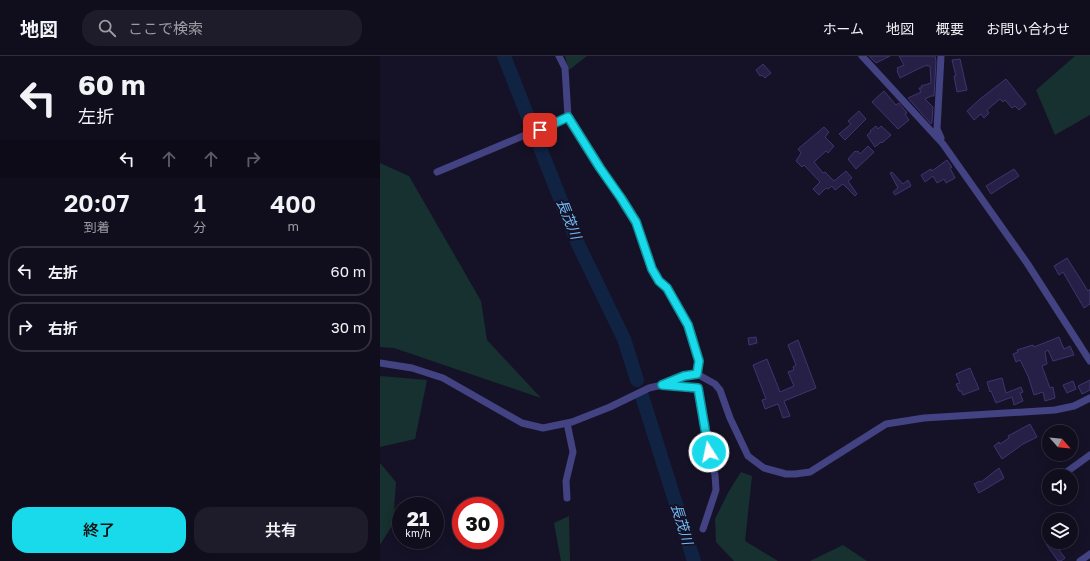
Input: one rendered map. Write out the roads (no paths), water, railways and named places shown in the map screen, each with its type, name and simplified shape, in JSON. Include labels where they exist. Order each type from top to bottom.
[{"type":"street","points":[[559,56],[565,68],[568,117],[636,222],[652,269],[659,281],[667,288],[688,325],[699,361],[697,374]]},
{"type":"street","points":[[862,56],[943,144],[1027,263],[1090,361]]},
{"type":"street","points":[[941,56],[937,129],[943,144]]},
{"type":"street","points":[[436,172],[540,130],[568,117]]},
{"type":"street","points":[[380,363],[412,368],[443,378],[522,423],[544,428],[568,423],[610,407],[649,388],[662,385],[684,376],[697,374],[715,384],[720,390],[730,418],[748,456],[764,468],[790,474],[810,472],[886,424],[924,418],[1055,410],[1074,406],[1090,398]]},
{"type":"street","points":[[662,385],[698,388],[709,452],[715,476],[716,490],[712,504],[704,521],[703,529]]},
{"type":"street","points":[[567,498],[566,481],[573,452],[568,423]]},
{"type":"street","points":[[1070,469],[1090,455]]},
{"type":"street","points":[[1080,561],[1090,554]]},
{"type":"waterway","name":"長茂川","points":[[504,56],[578,244],[624,339],[637,380]]},
{"type":"waterway","name":"長茂川","points":[[642,396],[694,561]]}]
